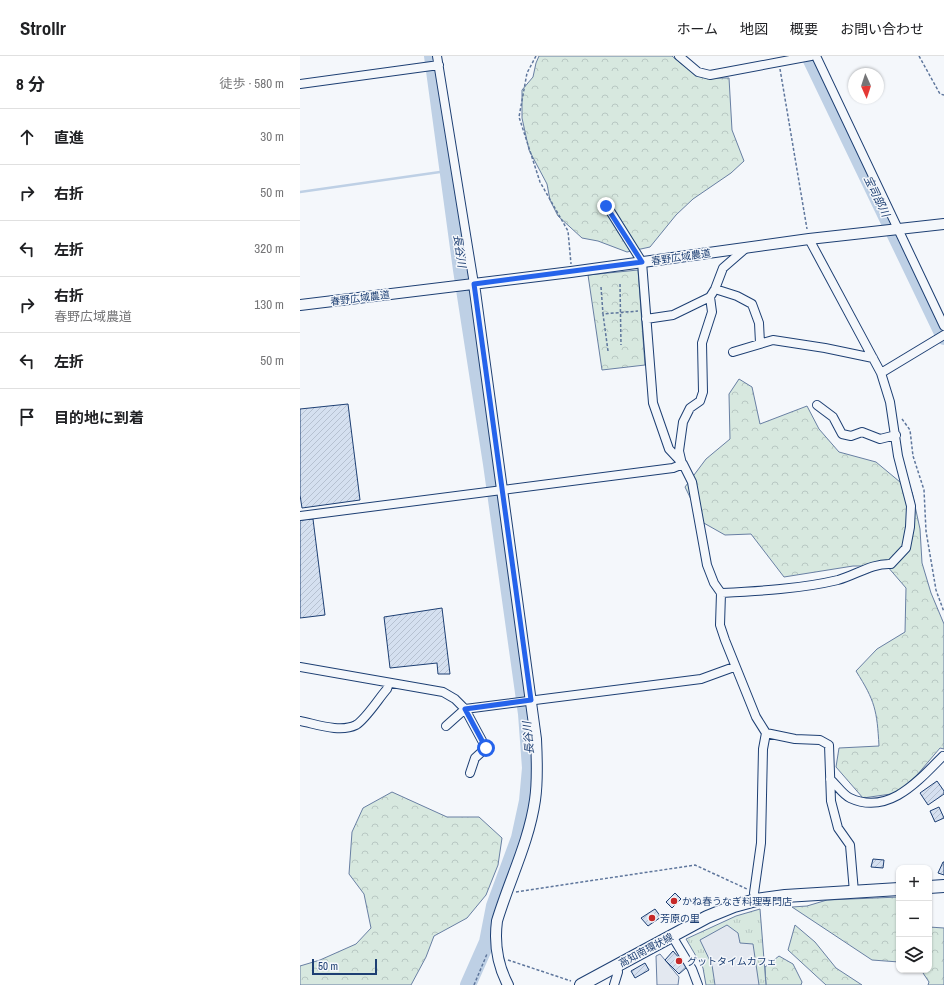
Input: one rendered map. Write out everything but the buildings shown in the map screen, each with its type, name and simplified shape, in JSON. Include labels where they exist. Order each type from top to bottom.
[{"type":"main road","points":[[932,887],[944,886]]},
{"type":"main road","name":"高知南環状線","points":[[582,985],[708,917],[755,897],[896,889]]},
{"type":"street","points":[[437,56],[474,284],[497,491],[526,701],[536,739],[537,776],[535,801],[526,837],[497,921],[496,935],[498,957],[508,985]]},
{"type":"street","points":[[679,56],[698,72],[710,75],[811,56]]},
{"type":"street","points":[[816,56],[897,230],[944,326]]},
{"type":"street","points":[[300,84],[439,65]]},
{"type":"street","points":[[606,206],[642,262],[653,404],[669,449],[683,464]]},
{"type":"street","name":"春野広域農道","points":[[300,305],[572,272],[809,239],[883,232],[944,224]]},
{"type":"street","points":[[721,593],[805,586],[839,580],[881,563],[891,564],[906,548],[910,527],[911,506],[900,463],[890,402],[881,373],[809,239]]},
{"type":"street","points":[[646,319],[673,315],[710,297],[715,289],[722,268],[746,248]]},
{"type":"street","points":[[715,289],[737,296],[752,304],[759,323],[760,343]]},
{"type":"street","points":[[710,297],[712,312],[702,343],[703,392],[700,401],[690,408],[683,422],[680,451],[683,464],[692,482],[707,565],[714,583],[721,593],[720,625],[734,667],[756,717],[766,733],[763,749],[761,843],[755,897]]},
{"type":"street","points":[[881,373],[944,335]]},
{"type":"street","points":[[733,352],[773,340],[825,348],[873,358]]},
{"type":"street","points":[[816,405],[833,417],[842,434],[851,436],[862,432],[880,438],[896,435]]},
{"type":"street","points":[[300,516],[673,468],[683,464]]},
{"type":"street","points":[[300,667],[443,692],[455,699],[465,709],[486,748],[476,758],[470,773]]},
{"type":"street","points":[[446,726],[465,709],[701,679],[734,667]]},
{"type":"street","points":[[300,721],[342,728],[356,725],[387,689],[389,683]]},
{"type":"street","points":[[766,733],[795,739],[820,740],[829,745],[831,801],[838,828],[850,846],[854,892]]},
{"type":"street","points":[[830,779],[850,798],[866,802],[883,801],[897,797],[907,790],[943,756]]},
{"type":"street","points":[[672,936],[692,969],[698,985]]},
{"type":"street","points":[[614,985],[618,972],[617,966]]},
{"type":"path","points":[[536,56],[527,73],[519,117],[540,182],[568,231],[572,272]]},
{"type":"path","points":[[919,56],[940,94],[944,96]]},
{"type":"path","points":[[779,63],[809,239]]},
{"type":"path","points":[[620,284],[622,312],[621,345]]},
{"type":"path","points":[[601,287],[608,351]]},
{"type":"path","points":[[603,314],[646,310]]},
{"type":"path","points":[[900,418],[910,430],[913,456],[924,490],[926,531],[934,583],[944,612]]},
{"type":"path","points":[[506,893],[695,865],[755,897]]},
{"type":"path","points":[[474,985],[496,935]]},
{"type":"path","points":[[498,957],[582,985]]},
{"type":"green space","points":[[539,56],[672,56],[684,66],[712,78],[729,78],[732,130],[744,161],[731,173],[693,199],[676,215],[650,247],[627,252],[598,241],[582,238],[558,216],[550,200],[547,184],[529,150],[522,118],[522,90],[533,77]]},
{"type":"green space","points":[[638,270],[645,365],[602,370],[588,275]]},
{"type":"green space","points":[[739,379],[752,387],[760,424],[807,406],[819,429],[839,452],[876,462],[912,492],[920,529],[922,563],[931,593],[944,624],[944,749],[940,748],[917,775],[898,793],[863,798],[836,767],[839,748],[879,746],[874,706],[856,671],[877,649],[905,632],[906,588],[887,566],[853,566],[784,577],[751,534],[725,535],[702,522],[685,487],[706,459],[730,439],[729,394]]},
{"type":"green space","points":[[392,792],[447,817],[479,817],[502,838],[498,865],[486,895],[467,918],[434,936],[426,957],[411,985],[300,985],[300,966],[320,960],[356,944],[371,928],[364,894],[349,874],[352,832],[363,808]]},
{"type":"green space","points":[[896,897],[896,962],[872,960],[792,907],[807,906],[827,900]]},
{"type":"green space","points":[[760,909],[766,985],[706,985],[703,968],[686,939],[736,916]]},
{"type":"green space","points":[[795,925],[815,942],[836,968],[862,985],[826,985],[788,950]]},
{"type":"green space","points":[[932,927],[944,928],[944,985],[928,985],[929,982],[923,973],[932,973]]},
{"type":"green space","points":[[779,956],[793,964],[802,982],[801,985],[766,985],[765,967]]},
{"type":"shaded area","points":[[727,925],[738,933],[740,943],[753,944],[759,985],[715,985],[712,965],[700,940]]},
{"type":"shaded area","points":[[660,954],[679,977],[678,985],[657,985],[656,956]]},
{"type":"waterway","name":"長谷川","points":[[432,56],[461,270],[491,464],[526,714],[530,768],[527,801],[519,838],[494,906],[487,942],[468,985]]},
{"type":"waterway","name":"宝司部川","points":[[809,56],[944,337]]},
{"type":"waterway","points":[[300,192],[447,171]]},
{"type":"place","name":"かね春うなぎ料理専門店","points":[[674,901]]},
{"type":"place","name":"芳原の里","points":[[652,918]]},
{"type":"place","name":"グットタイムカフェ","points":[[679,961]]},
{"type":"route","points":[[486,748],[465,709],[531,700],[474,284],[642,262],[606,206]]}]
